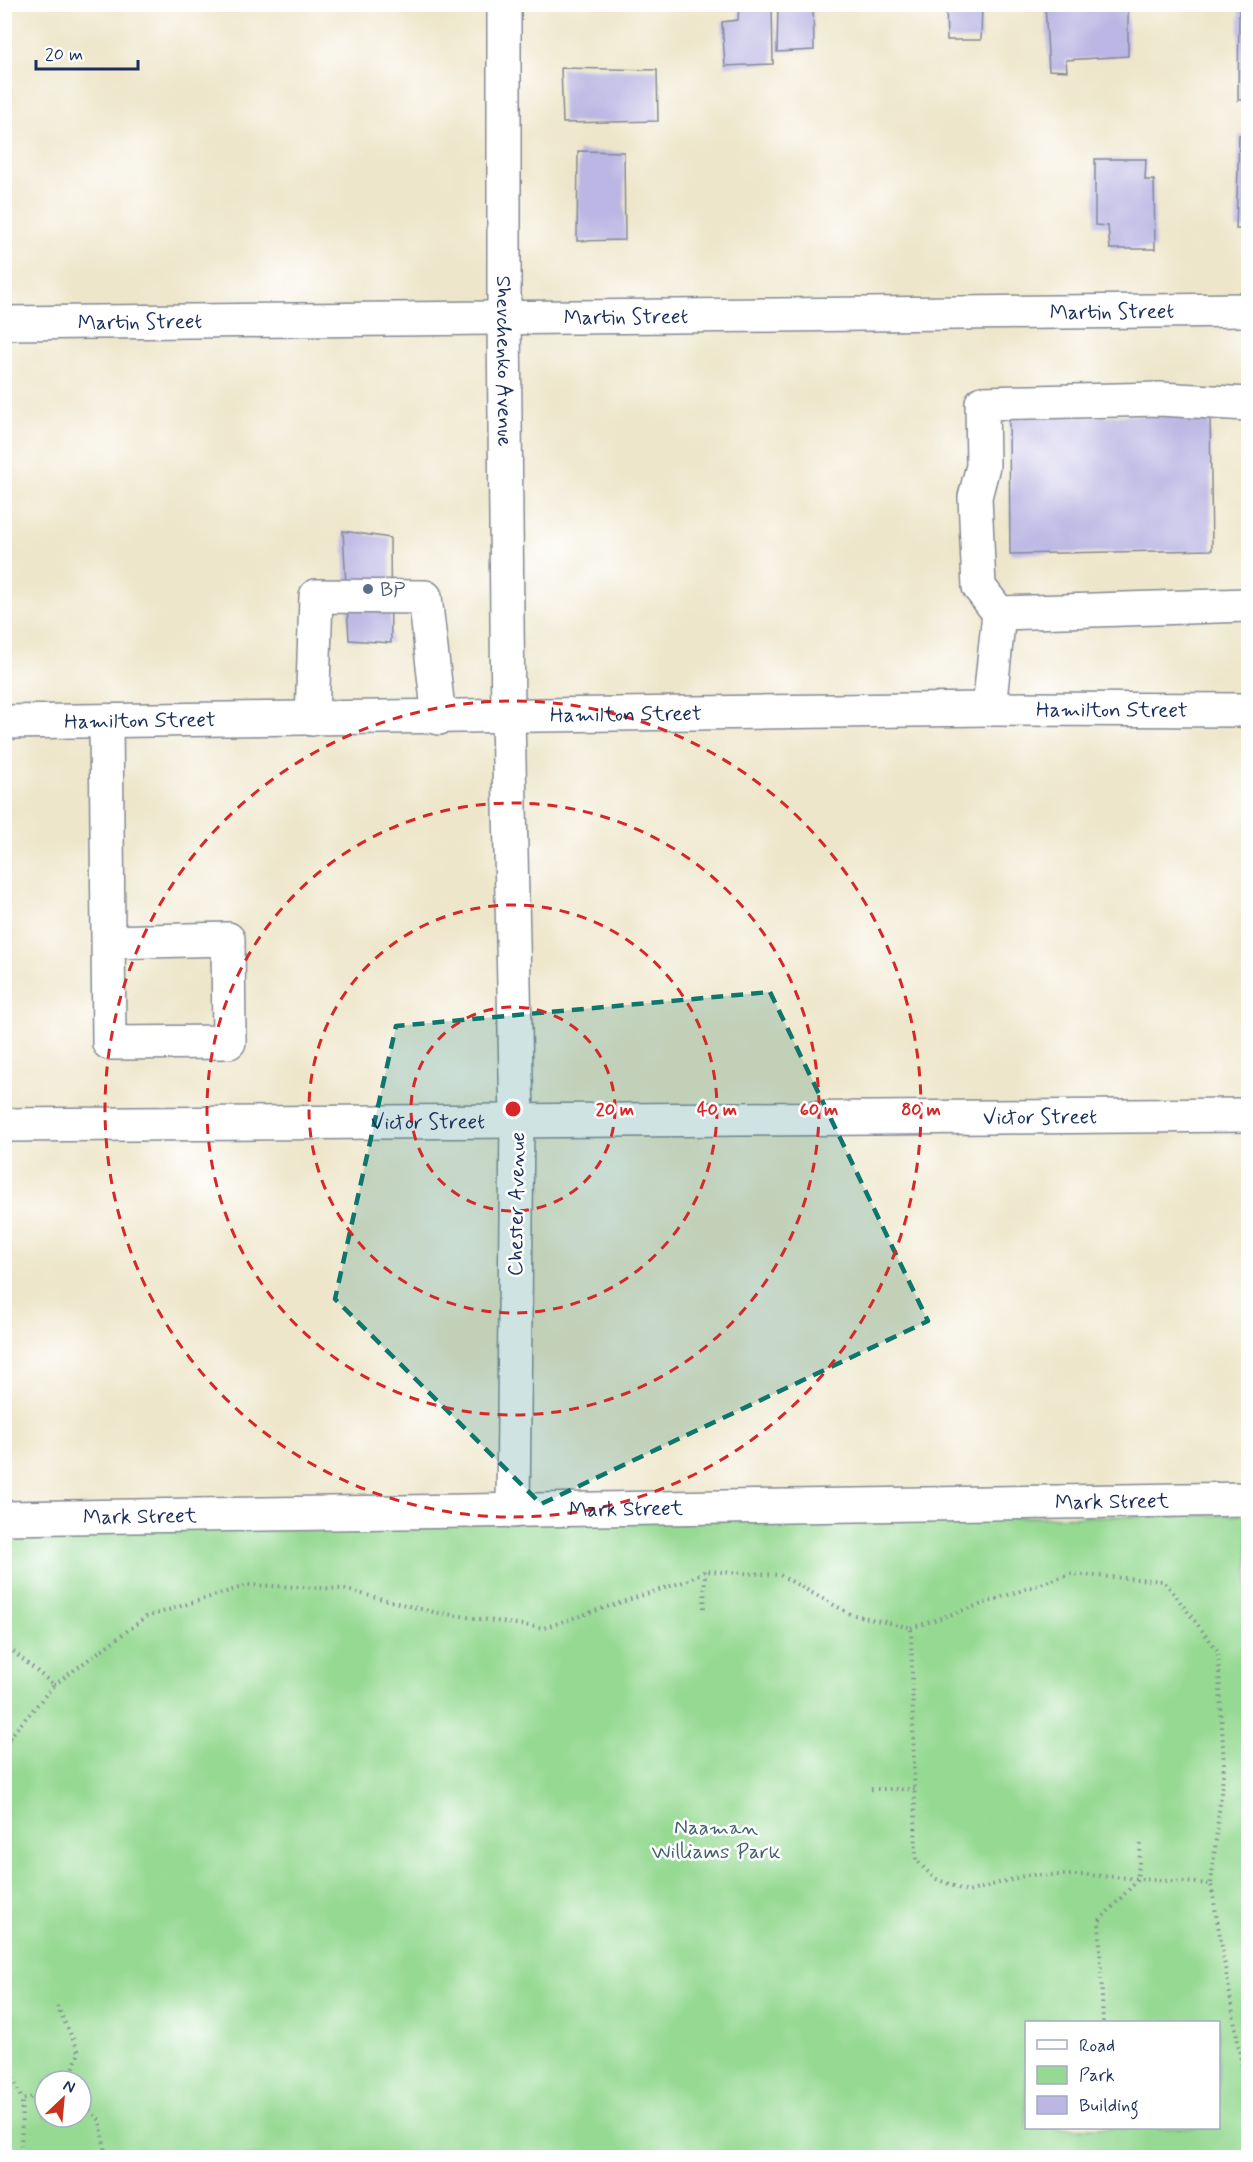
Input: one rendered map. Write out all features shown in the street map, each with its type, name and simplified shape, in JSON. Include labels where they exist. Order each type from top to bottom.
[{"type":"street","name":"Shevchenko Avenue","points":[[504,4],[508,717]]},
{"type":"street","name":"Martin Street","points":[[4,323],[504,320],[1248,310]]},
{"type":"street","points":[[989,709],[999,613],[979,587],[975,497],[983,466],[982,403],[1160,399],[1248,404]]},
{"type":"street","points":[[312,719],[316,596],[425,597],[439,718]]},
{"type":"street","points":[[999,613],[1248,605]]},
{"type":"street","name":"Hamilton Street","points":[[4,722],[989,709],[1248,710]]},
{"type":"street","name":"Chester Avenue","points":[[508,717],[517,1120],[513,1510]]},
{"type":"street","points":[[106,722],[108,942],[110,1043],[229,1042],[228,939],[108,942]]},
{"type":"street","name":"Victor Street","points":[[4,1125],[1248,1115]]},
{"type":"street","name":"Mark Street","points":[[4,1518],[1248,1499]]},
{"type":"path","points":[[705,1571],[705,1608]]},
{"type":"path","points":[[4,1758],[7,1738],[54,1685],[146,1617],[248,1585],[343,1589],[433,1612],[543,1628],[686,1581],[705,1571],[780,1575],[850,1614],[911,1628],[1070,1574],[1164,1581],[1218,1651],[1224,1766],[1211,1884],[1248,2101]]},
{"type":"path","points":[[911,1628],[916,1860],[934,1878],[968,1892],[1028,1875],[1087,1875],[1137,1881],[1211,1884]]},
{"type":"path","points":[[4,1644],[54,1685]]},
{"type":"path","points":[[871,1790],[915,1789]]},
{"type":"path","points":[[1103,2021],[1099,1920],[1137,1881],[1141,1844]]},
{"type":"path","points":[[57,2006],[79,2052],[73,2069]]},
{"type":"path","points":[[4,2056],[22,2100],[21,2157]]},
{"type":"path","points":[[22,2100],[33,2097]]},
{"type":"path","points":[[93,2113],[100,2120],[106,2157]]},
{"type":"highlighted area","points":[[770,992],[928,1321],[541,1504],[335,1299],[396,1026]]},
{"type":"green space","name":"Naaman Williams Park","points":[[1248,1515],[1248,2157],[5,2157],[4,1526]]},
{"type":"building","points":[[739,4],[772,4],[773,64],[725,66],[722,22],[738,20]]},
{"type":"building","points":[[778,4],[813,4],[814,50],[777,52]]},
{"type":"building","points":[[946,4],[982,4],[981,40],[947,40]]},
{"type":"building","points":[[1128,4],[1128,56],[1066,60],[1067,71],[1049,70],[1045,5]]},
{"type":"building","points":[[1239,5],[1248,5],[1248,100],[1238,100]]},
{"type":"building","points":[[561,68],[657,70],[658,121],[563,123]]},
{"type":"building","points":[[1248,134],[1248,229],[1236,229],[1239,135]]},
{"type":"building","points":[[578,151],[624,152],[625,240],[577,241]]},
{"type":"building","points":[[1095,159],[1146,159],[1145,180],[1154,180],[1155,249],[1110,249],[1108,226],[1095,225]]},
{"type":"building","points":[[1210,414],[1212,550],[1010,554],[1009,417]]},
{"type":"building","name":"BP","points":[[343,531],[390,538],[391,643],[349,640]]},
{"type":"place","name":"BP","points":[[368,589]]}]
